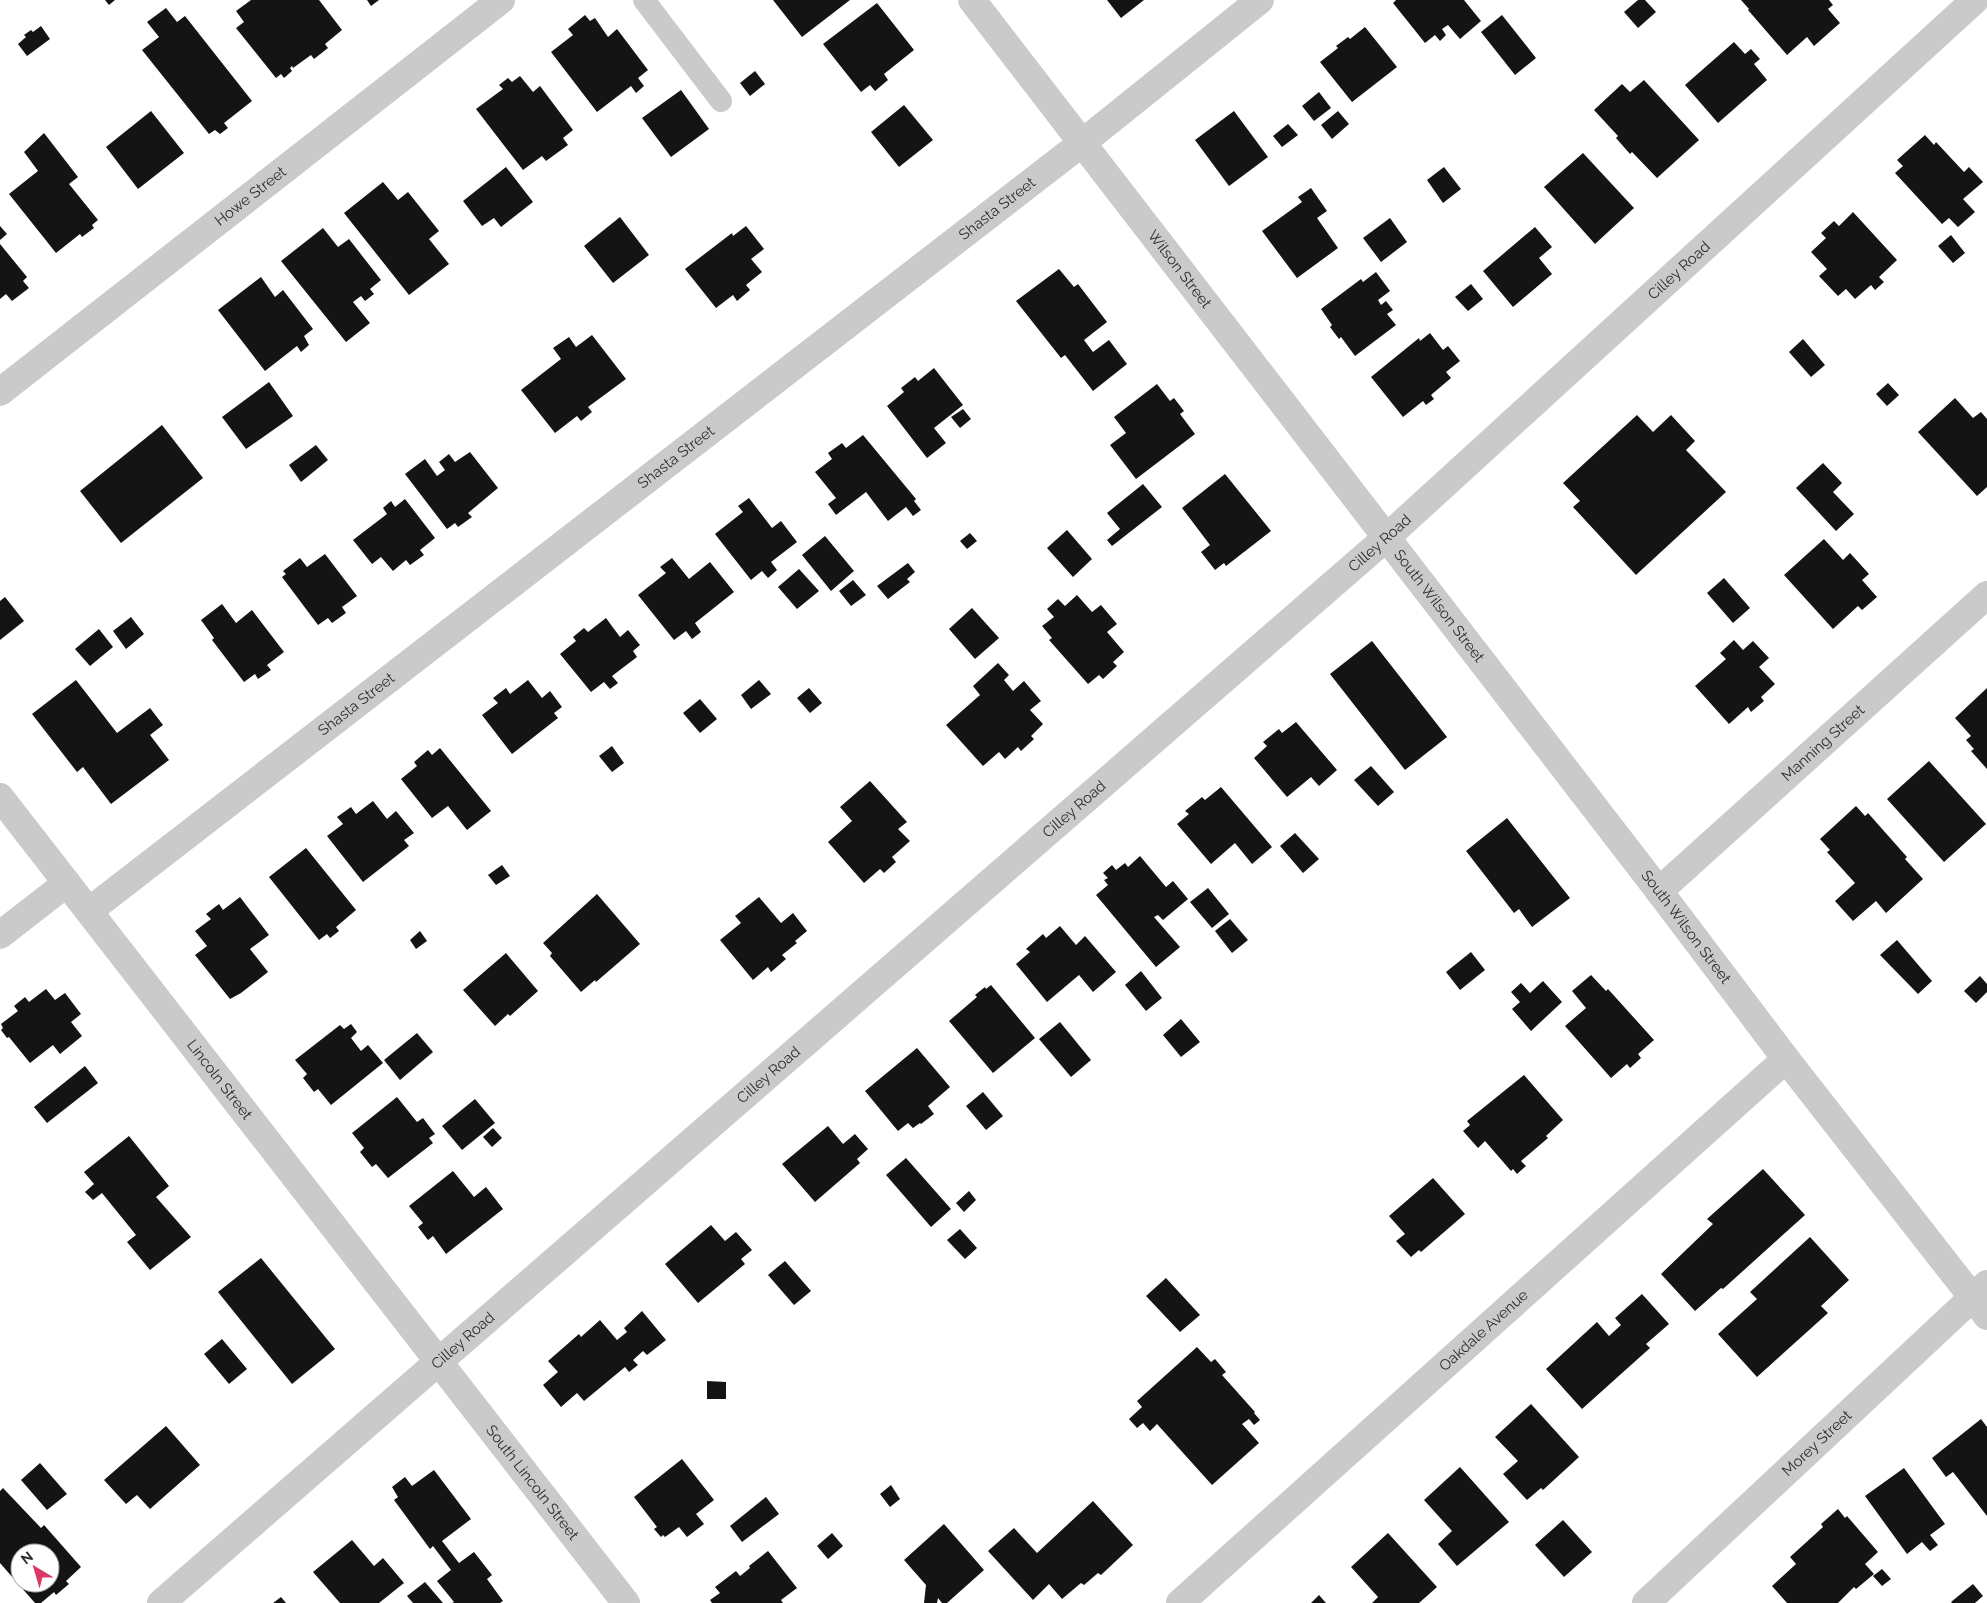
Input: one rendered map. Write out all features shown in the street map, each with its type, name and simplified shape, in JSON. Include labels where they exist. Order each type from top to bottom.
[{"type":"street","name":"Howe Street","points":[[0,392],[501,0]]},
{"type":"street","name":"Wilson Street","points":[[972,0],[1386,538]]},
{"type":"street","name":"Shasta Street","points":[[89,911],[1082,142],[1260,0]]},
{"type":"street","name":"Cilley Road","points":[[161,1603],[1386,538],[1975,0]]},
{"type":"street","name":"South Wilson Street","points":[[1386,538],[1660,891],[1786,1059],[1982,1299]]},
{"type":"street","name":"Manning Street","points":[[1660,891],[1987,595]]},
{"type":"street","name":"Lincoln Street","points":[[0,797],[440,1361]]},
{"type":"street","points":[[0,935],[67,883]]},
{"type":"street","name":"Oakdale Avenue","points":[[1180,1603],[1786,1059]]},
{"type":"street","name":"Morey Street","points":[[1646,1603],[1982,1299]]},
{"type":"street","name":"South Lincoln Street","points":[[440,1361],[626,1603]]},
{"type":"lane","points":[[644,0],[721,101]]},
{"type":"building","points":[[105,0],[115,0],[109,5]]},
{"type":"building","points":[[251,0],[319,0],[342,30],[325,44],[328,48],[314,59],[311,55],[293,68],[292,66],[290,68],[292,71],[284,78],[281,74],[276,78],[236,28],[244,22],[236,11]]},
{"type":"building","points":[[367,0],[379,0],[371,6]]},
{"type":"building","points":[[773,0],[850,0],[802,37]]},
{"type":"building","points":[[1107,0],[1144,0],[1121,18]]},
{"type":"building","points":[[1396,0],[1464,0],[1481,21],[1460,39],[1448,25],[1442,29],[1446,35],[1440,41],[1435,35],[1425,43],[1393,3]]},
{"type":"building","points":[[1638,0],[1645,0],[1656,12],[1638,28],[1624,12]]},
{"type":"building","points":[[1741,0],[1829,0],[1833,5],[1828,9],[1840,23],[1814,46],[1807,37],[1787,55]]},
{"type":"building","points":[[877,3],[914,50],[884,74],[888,80],[875,91],[870,85],[861,92],[823,44]]},
{"type":"building","points":[[166,8],[177,22],[185,16],[252,101],[224,123],[228,128],[220,134],[215,130],[209,134],[142,50],[159,37],[147,22]]},
{"type":"building","points":[[585,15],[590,21],[595,18],[608,37],[617,29],[648,70],[638,78],[644,86],[636,93],[631,86],[597,112],[551,52],[573,35],[568,29]]},
{"type":"building","points":[[1502,15],[1536,58],[1515,75],[1481,32]]},
{"type":"building","points":[[41,26],[50,39],[27,56],[18,44],[26,37],[24,35],[31,30],[33,32]]},
{"type":"building","points":[[1365,27],[1397,67],[1352,102],[1320,62],[1338,48],[1336,46],[1348,37],[1350,39]]},
{"type":"building","points":[[1734,42],[1745,54],[1751,49],[1760,59],[1754,64],[1767,80],[1718,123],[1685,85]]},
{"type":"building","points":[[755,71],[765,84],[750,96],[740,83]]},
{"type":"building","points":[[520,76],[533,92],[540,86],[573,130],[563,138],[568,145],[546,161],[542,156],[523,170],[476,109],[503,89],[499,85],[508,78],[512,82]]},
{"type":"building","points":[[1644,80],[1699,140],[1657,178],[1632,152],[1630,154],[1616,138],[1618,136],[1594,110],[1622,84],[1630,92]]},
{"type":"building","points":[[681,90],[709,129],[671,157],[642,118]]},
{"type":"building","points":[[1319,92],[1331,108],[1314,121],[1302,106]]},
{"type":"building","points":[[904,105],[933,140],[899,167],[871,132]]},
{"type":"building","points":[[151,111],[184,153],[138,189],[106,147]]},
{"type":"building","points":[[1234,111],[1268,157],[1229,186],[1195,140]]},
{"type":"building","points":[[1338,111],[1349,124],[1332,139],[1321,125]]},
{"type":"building","points":[[1288,124],[1298,135],[1282,147],[1273,136]]},
{"type":"building","points":[[44,133],[78,177],[69,184],[98,220],[92,225],[94,228],[82,237],[80,234],[56,253],[9,194],[38,171],[24,152]]},
{"type":"building","points":[[1925,135],[1934,145],[1936,142],[1964,172],[1969,167],[1983,182],[1963,199],[1975,212],[1958,227],[1949,218],[1942,224],[1895,173],[1903,166],[1897,160]]},
{"type":"building","points":[[1583,153],[1634,208],[1595,244],[1544,187]]},
{"type":"building","points":[[506,167],[533,202],[501,227],[494,218],[482,226],[463,201]]},
{"type":"building","points":[[1444,167],[1461,189],[1443,203],[1427,180]]},
{"type":"building","points":[[383,182],[398,200],[408,192],[439,231],[429,239],[449,264],[409,295],[344,213]]},
{"type":"building","points":[[1311,188],[1327,211],[1317,218],[1338,248],[1297,278],[1262,231],[1302,202],[1298,197]]},
{"type":"building","points":[[1853,212],[1897,260],[1879,277],[1884,282],[1875,290],[1871,285],[1855,299],[1846,289],[1838,296],[1819,276],[1827,269],[1811,252],[1826,238],[1821,233],[1834,221],[1839,226]]},
{"type":"building","points":[[620,217],[649,255],[613,283],[584,246]]},
{"type":"building","points":[[1390,218],[1407,242],[1381,262],[1363,238]]},
{"type":"building","points":[[0,226],[7,234],[0,240]]},
{"type":"building","points":[[746,226],[764,249],[751,259],[762,272],[746,285],[750,290],[737,301],[733,295],[716,308],[685,269],[732,233],[733,236]]},
{"type":"building","points":[[1535,227],[1552,247],[1539,258],[1552,274],[1513,307],[1483,271]]},
{"type":"building","points":[[323,228],[338,247],[349,239],[381,280],[370,289],[374,294],[365,301],[361,296],[353,302],[370,323],[346,342],[281,261]]},
{"type":"building","points":[[1951,235],[1965,253],[1953,263],[1938,246]]},
{"type":"building","points":[[0,244],[27,277],[23,281],[29,288],[12,301],[6,294],[0,299]]},
{"type":"building","points":[[1059,269],[1074,287],[1078,284],[1107,322],[1084,340],[1093,352],[1109,340],[1127,364],[1093,391],[1065,355],[1061,358],[1016,301]]},
{"type":"building","points":[[1376,272],[1390,291],[1378,300],[1381,305],[1386,301],[1393,310],[1387,314],[1396,325],[1355,356],[1341,337],[1339,339],[1330,327],[1332,325],[1321,309],[1361,279],[1363,282]]},
{"type":"building","points":[[261,277],[275,297],[283,290],[313,329],[304,336],[309,345],[301,352],[297,346],[265,371],[218,310]]},
{"type":"building","points":[[1471,284],[1483,299],[1468,311],[1455,297]]},
{"type":"building","points":[[1430,333],[1443,350],[1448,346],[1460,361],[1446,372],[1451,378],[1431,395],[1434,399],[1426,405],[1423,401],[1403,417],[1371,377],[1419,338],[1420,341]]},
{"type":"building","points":[[592,335],[626,379],[588,407],[592,412],[581,421],[577,416],[555,433],[521,390],[561,359],[553,348],[569,337],[576,347]]},
{"type":"building","points":[[1803,339],[1825,365],[1811,377],[1789,352]]},
{"type":"building","points":[[934,368],[963,405],[934,428],[946,443],[927,458],[887,406],[904,392],[901,388],[915,377],[918,381]]},
{"type":"building","points":[[269,382],[293,416],[246,449],[222,417]]},
{"type":"building","points":[[1888,383],[1899,395],[1887,406],[1876,394]]},
{"type":"building","points":[[1157,384],[1170,401],[1174,398],[1184,411],[1180,414],[1195,434],[1136,479],[1110,445],[1126,433],[1114,417]]},
{"type":"building","points":[[1955,398],[1973,418],[1981,412],[1987,419],[1987,487],[1977,496],[1918,432]]},
{"type":"building","points":[[963,409],[971,419],[960,428],[951,417]]},
{"type":"building","points":[[1637,415],[1653,432],[1671,415],[1695,441],[1686,450],[1726,492],[1636,575],[1573,507],[1580,501],[1563,483]]},
{"type":"building","points":[[162,425],[203,478],[121,543],[80,491]]},
{"type":"building","points":[[863,435],[916,499],[914,501],[921,510],[913,516],[906,507],[888,521],[866,492],[836,515],[828,504],[836,498],[815,472],[832,459],[828,453],[842,443],[846,448]]},
{"type":"building","points":[[316,445],[328,460],[301,482],[289,465]]},
{"type":"building","points":[[470,452],[498,488],[468,513],[472,517],[458,527],[455,523],[447,529],[405,474],[425,459],[437,476],[445,470],[439,462],[449,454],[455,462]]},
{"type":"building","points":[[1823,463],[1842,483],[1833,492],[1854,514],[1836,531],[1796,488]]},
{"type":"building","points":[[1225,474],[1271,531],[1226,566],[1224,563],[1215,570],[1201,552],[1210,545],[1182,508]]},
{"type":"building","points":[[1143,484],[1162,507],[1112,546],[1107,540],[1120,529],[1107,513]]},
{"type":"building","points":[[749,498],[772,528],[781,521],[797,542],[771,562],[777,570],[768,578],[762,571],[751,580],[715,534],[743,512],[738,506]]},
{"type":"building","points":[[405,499],[435,538],[420,550],[424,555],[410,565],[406,560],[393,571],[381,557],[372,564],[353,540],[387,514],[383,508],[391,501],[395,507]]},
{"type":"building","points":[[1067,530],[1092,559],[1073,577],[1047,548]]},
{"type":"building","points":[[970,533],[977,541],[967,549],[960,541]]},
{"type":"building","points":[[825,536],[854,571],[831,591],[802,555]]},
{"type":"building","points":[[1824,539],[1843,560],[1850,553],[1869,574],[1862,580],[1877,597],[1862,610],[1858,606],[1833,629],[1784,575]]},
{"type":"building","points":[[325,554],[357,596],[342,607],[346,613],[332,623],[328,618],[318,625],[282,577],[286,574],[283,571],[300,558],[307,567]]},
{"type":"building","points":[[672,558],[689,579],[710,562],[734,592],[695,623],[701,632],[692,639],[686,631],[674,640],[638,595],[666,573],[660,567]]},
{"type":"building","points":[[908,563],[915,572],[907,579],[910,582],[888,599],[877,586]]},
{"type":"building","points":[[799,569],[819,591],[797,609],[778,587]]},
{"type":"building","points":[[1724,578],[1750,608],[1733,623],[1707,593]]},
{"type":"building","points":[[853,580],[866,595],[851,606],[839,591]]},
{"type":"building","points":[[1077,595],[1092,612],[1101,605],[1117,624],[1107,632],[1124,652],[1113,662],[1117,666],[1103,679],[1099,675],[1088,684],[1049,640],[1052,638],[1042,626],[1054,617],[1047,609],[1058,599],[1065,606]]},
{"type":"building","points":[[5,597],[24,621],[0,640],[0,601]]},
{"type":"building","points":[[222,604],[236,623],[252,610],[284,652],[267,665],[271,670],[258,679],[255,674],[244,682],[212,640],[214,638],[201,620]]},
{"type":"building","points":[[972,608],[999,638],[975,659],[949,629]]},
{"type":"building","points":[[131,617],[144,634],[126,649],[113,631]]},
{"type":"building","points":[[606,618],[620,637],[628,630],[640,645],[633,651],[637,657],[612,676],[618,683],[610,689],[604,682],[591,692],[560,654],[576,641],[573,637],[584,628],[588,632]]},
{"type":"building","points":[[99,629],[113,647],[90,666],[75,649]]},
{"type":"building","points":[[1734,640],[1743,650],[1753,641],[1769,658],[1759,667],[1775,684],[1761,697],[1764,701],[1751,712],[1748,707],[1729,724],[1695,686],[1726,659],[1720,653]]},
{"type":"building","points":[[1372,641],[1447,737],[1405,770],[1330,674]]},
{"type":"building","points":[[998,663],[1009,675],[1004,680],[1013,691],[1024,681],[1041,701],[1030,710],[1043,724],[1031,736],[1034,739],[1021,751],[1018,747],[1005,759],[999,752],[983,766],[946,725],[980,695],[973,686]]},
{"type":"building","points":[[76,680],[117,733],[150,708],[163,725],[150,735],[169,760],[111,804],[83,767],[77,772],[32,714]]},
{"type":"building","points":[[528,680],[542,698],[550,691],[562,707],[554,713],[558,718],[512,754],[482,715],[498,703],[493,698],[506,688],[510,694]]},
{"type":"building","points":[[759,680],[771,694],[751,709],[741,695]]},
{"type":"building","points":[[809,688],[822,703],[810,713],[797,698]]},
{"type":"building","points":[[1987,688],[1987,769],[1971,751],[1974,749],[1966,740],[1971,736],[1955,718]]},
{"type":"building","points":[[700,699],[717,719],[700,733],[683,713]]},
{"type":"building","points":[[1296,722],[1337,770],[1319,786],[1311,777],[1287,797],[1254,758],[1267,746],[1263,742],[1279,729],[1282,733]]},
{"type":"building","points":[[612,746],[624,763],[612,772],[599,756]]},
{"type":"building","points":[[440,748],[491,811],[467,830],[448,806],[432,818],[401,779],[417,766],[414,762],[428,750],[432,755]]},
{"type":"building","points":[[1929,761],[1986,824],[1944,862],[1887,799]]},
{"type":"building","points":[[1371,766],[1394,792],[1378,806],[1354,780]]},
{"type":"building","points":[[870,781],[907,822],[898,829],[910,841],[892,857],[896,862],[884,873],[880,869],[864,883],[828,842],[852,821],[840,807]]},
{"type":"building","points":[[1221,787],[1272,847],[1252,864],[1235,843],[1211,864],[1177,824],[1189,814],[1185,811],[1202,797],[1205,800]]},
{"type":"building","points":[[373,801],[387,819],[396,811],[414,833],[404,840],[409,846],[363,882],[327,836],[343,824],[337,817],[351,807],[356,814]]},
{"type":"building","points":[[1856,806],[1865,816],[1868,813],[1907,857],[1905,859],[1923,879],[1886,913],[1876,901],[1853,921],[1835,901],[1855,883],[1827,852],[1830,850],[1820,839]]},
{"type":"building","points":[[1507,818],[1570,898],[1532,927],[1519,909],[1514,913],[1466,851]]},
{"type":"building","points":[[1295,833],[1319,859],[1303,873],[1280,846]]},
{"type":"building","points":[[306,848],[356,910],[336,927],[339,931],[330,938],[327,934],[319,940],[269,877]]},
{"type":"building","points":[[1140,856],[1166,887],[1173,881],[1188,899],[1163,920],[1158,915],[1154,917],[1180,947],[1156,967],[1096,895],[1108,885],[1104,880],[1108,878],[1103,873],[1112,865],[1116,870],[1125,863],[1128,867]]},
{"type":"building","points":[[502,865],[510,876],[496,885],[488,875]]},
{"type":"building","points":[[1208,888],[1229,914],[1212,928],[1190,902]]},
{"type":"building","points":[[597,894],[640,944],[596,982],[595,980],[581,992],[550,956],[552,953],[543,943]]},
{"type":"building","points":[[240,897],[269,935],[250,949],[268,972],[230,999],[195,955],[207,946],[195,931],[211,919],[206,914],[219,904],[223,910]]},
{"type":"building","points":[[759,897],[781,923],[793,913],[807,931],[795,941],[797,943],[782,955],[786,959],[771,972],[768,967],[753,980],[720,940],[741,923],[735,916]]},
{"type":"building","points":[[1230,919],[1248,940],[1232,953],[1215,931]]},
{"type":"building","points":[[1060,926],[1076,945],[1085,936],[1116,972],[1093,992],[1079,975],[1047,1002],[1016,964],[1030,952],[1026,949],[1043,934],[1046,938]]},
{"type":"building","points":[[420,931],[427,941],[416,949],[410,940]]},
{"type":"building","points":[[1897,940],[1932,981],[1918,994],[1880,955]]},
{"type":"building","points":[[1471,952],[1485,970],[1460,990],[1446,972]]},
{"type":"building","points":[[506,953],[538,991],[510,1016],[508,1014],[495,1026],[463,990]]},
{"type":"building","points":[[1141,971],[1162,998],[1146,1011],[1125,985]]},
{"type":"building","points":[[1591,975],[1606,991],[1608,989],[1654,1040],[1638,1054],[1641,1058],[1630,1068],[1627,1064],[1611,1078],[1565,1026],[1586,1008],[1572,991]]},
{"type":"building","points":[[1980,976],[1987,984],[1987,992],[1976,1003],[1964,991]]},
{"type":"building","points":[[1543,981],[1562,1002],[1531,1031],[1512,1009],[1520,1002],[1511,992],[1521,983],[1530,993]]},
{"type":"building","points":[[991,985],[1035,1038],[993,1073],[949,1021],[977,997],[975,995]]},
{"type":"building","points":[[46,989],[55,1000],[65,993],[81,1014],[71,1022],[82,1036],[60,1054],[53,1045],[30,1063],[1,1030],[3,1028],[1,1024],[18,1011],[14,1006],[25,997],[29,1002]]},
{"type":"building","points":[[1181,1019],[1200,1042],[1181,1057],[1163,1035]]},
{"type":"building","points":[[1060,1022],[1091,1060],[1071,1077],[1039,1039]]},
{"type":"building","points":[[351,1024],[357,1032],[351,1038],[361,1051],[368,1045],[383,1063],[331,1105],[318,1089],[314,1092],[303,1078],[307,1074],[295,1060],[340,1025],[344,1029]]},
{"type":"building","points":[[417,1033],[433,1052],[400,1080],[384,1060]]},
{"type":"building","points":[[917,1048],[950,1087],[928,1106],[934,1114],[913,1128],[908,1123],[898,1131],[865,1091]]},
{"type":"building","points":[[85,1066],[98,1083],[47,1123],[34,1107]]},
{"type":"building","points":[[1524,1075],[1563,1120],[1546,1136],[1548,1138],[1521,1161],[1526,1166],[1517,1174],[1513,1169],[1511,1171],[1485,1141],[1478,1148],[1463,1131],[1470,1125],[1467,1121]]},
{"type":"building","points":[[983,1092],[1003,1116],[986,1130],[966,1106]]},
{"type":"building","points":[[397,1097],[417,1122],[423,1118],[435,1134],[429,1138],[433,1143],[388,1178],[376,1164],[372,1167],[360,1152],[364,1148],[352,1133]]},
{"type":"building","points":[[475,1099],[495,1123],[462,1150],[442,1126]]},
{"type":"building","points":[[828,1126],[843,1144],[855,1134],[868,1149],[857,1159],[860,1163],[815,1202],[782,1164]]},
{"type":"building","points":[[493,1128],[502,1138],[492,1147],[483,1137]]},
{"type":"building","points":[[129,1136],[169,1186],[156,1197],[191,1237],[150,1270],[127,1242],[136,1235],[102,1193],[93,1200],[85,1192],[94,1184],[84,1172]]},
{"type":"building","points":[[906,1158],[951,1209],[931,1227],[886,1175]]},
{"type":"building","points":[[1763,1169],[1805,1215],[1723,1289],[1721,1288],[1695,1311],[1661,1274],[1713,1224],[1707,1219]]},
{"type":"building","points":[[453,1171],[474,1197],[486,1187],[503,1209],[446,1254],[433,1236],[428,1240],[418,1227],[423,1223],[409,1206]]},
{"type":"building","points":[[1433,1178],[1465,1214],[1421,1252],[1419,1250],[1411,1257],[1396,1241],[1405,1234],[1389,1216]]},
{"type":"building","points":[[969,1191],[976,1200],[964,1212],[956,1203]]},
{"type":"building","points":[[711,1225],[725,1241],[736,1232],[752,1250],[741,1259],[745,1264],[698,1303],[665,1264]]},
{"type":"building","points":[[960,1229],[977,1248],[965,1259],[947,1240]]},
{"type":"building","points":[[1810,1237],[1849,1280],[1821,1306],[1828,1313],[1757,1377],[1718,1334],[1757,1299],[1750,1292]]},
{"type":"building","points":[[261,1258],[335,1349],[292,1384],[218,1292]]},
{"type":"building","points":[[785,1261],[811,1291],[794,1305],[768,1275]]},
{"type":"building","points":[[1166,1278],[1200,1315],[1180,1332],[1146,1296]]},
{"type":"building","points":[[1642,1294],[1669,1324],[1646,1344],[1650,1348],[1582,1409],[1546,1369],[1597,1322],[1609,1336],[1621,1325],[1615,1318]]},
{"type":"building","points":[[642,1311],[666,1340],[647,1355],[643,1351],[633,1360],[638,1365],[629,1372],[625,1367],[584,1401],[577,1393],[561,1407],[543,1385],[558,1372],[548,1361],[579,1334],[581,1337],[600,1320],[617,1340],[627,1332],[624,1328]]},
{"type":"building","points":[[222,1339],[247,1369],[229,1384],[204,1354]]},
{"type":"building","points":[[1197,1347],[1211,1362],[1215,1359],[1226,1372],[1222,1375],[1260,1420],[1254,1425],[1249,1419],[1242,1424],[1259,1443],[1212,1485],[1157,1424],[1150,1431],[1143,1423],[1137,1428],[1129,1419],[1142,1407],[1137,1401]]},
{"type":"building","points":[[707,1381],[726,1382],[726,1399],[707,1399]]},
{"type":"building","points":[[1531,1404],[1579,1457],[1543,1490],[1541,1488],[1527,1500],[1503,1474],[1518,1461],[1495,1437]]},
{"type":"building","points":[[1981,1419],[1987,1427],[1987,1516],[1953,1472],[1946,1477],[1932,1458]]},
{"type":"building","points":[[166,1426],[200,1465],[150,1509],[137,1495],[126,1504],[104,1480]]},
{"type":"building","points":[[682,1459],[714,1500],[696,1514],[704,1524],[687,1537],[679,1527],[665,1537],[663,1535],[661,1537],[654,1529],[657,1527],[634,1497]]},
{"type":"building","points":[[40,1463],[67,1494],[47,1510],[21,1480]]},
{"type":"building","points":[[1460,1467],[1509,1522],[1457,1566],[1438,1544],[1452,1531],[1424,1500]]},
{"type":"building","points":[[1904,1468],[1945,1524],[1930,1535],[1938,1545],[1930,1551],[1922,1542],[1907,1554],[1865,1496]]},
{"type":"building","points":[[434,1470],[471,1519],[442,1541],[459,1563],[474,1552],[492,1575],[487,1579],[503,1601],[500,1603],[452,1603],[454,1602],[437,1581],[451,1570],[433,1546],[430,1549],[394,1500],[398,1497],[392,1487],[405,1477],[412,1486]]},
{"type":"building","points":[[891,1485],[900,1499],[890,1507],[880,1494]]},
{"type":"building","points":[[3,1488],[41,1528],[44,1525],[60,1543],[10,1543],[10,1574],[0,1563],[0,1491]]},
{"type":"building","points":[[766,1497],[779,1514],[742,1542],[730,1526]]},
{"type":"building","points":[[1093,1501],[1133,1545],[1101,1575],[1098,1573],[1084,1585],[1081,1583],[1062,1599],[1049,1584],[1033,1600],[988,1551],[1014,1528],[1037,1553]]},
{"type":"building","points":[[1838,1509],[1845,1518],[1847,1516],[1878,1552],[1865,1564],[1874,1574],[1856,1589],[1854,1587],[1838,1603],[1787,1603],[1772,1586],[1796,1564],[1790,1557],[1823,1527],[1821,1524]]},
{"type":"building","points":[[1563,1520],[1592,1552],[1564,1577],[1535,1545]]},
{"type":"building","points":[[944,1524],[984,1570],[947,1603],[942,1603],[938,1598],[937,1603],[924,1603],[926,1585],[904,1560]]},
{"type":"building","points":[[832,1533],[843,1546],[828,1559],[817,1546]]},
{"type":"building","points":[[1388,1533],[1437,1587],[1419,1603],[1372,1603],[1378,1597],[1351,1567]]},
{"type":"building","points":[[352,1540],[374,1566],[383,1558],[404,1583],[379,1603],[340,1603],[313,1572]]},
{"type":"building","points":[[60,1543],[81,1567],[66,1581],[69,1584],[60,1592]]},
{"type":"building","points":[[768,1551],[797,1588],[781,1600],[783,1603],[712,1603],[710,1600],[720,1593],[715,1587],[736,1571],[740,1576]]},
{"type":"building","points":[[1882,1569],[1891,1579],[1882,1586],[1873,1576]]},
{"type":"building","points":[[425,1582],[443,1603],[413,1603],[407,1596]]},
{"type":"building","points":[[1973,1584],[1983,1596],[1975,1603],[1951,1602]]},
{"type":"building","points":[[26,1593],[53,1593],[41,1603],[35,1603]]},
{"type":"building","points":[[1319,1595],[1326,1603],[1311,1603]]},
{"type":"building","points":[[281,1597],[286,1603],[273,1603]]}]
